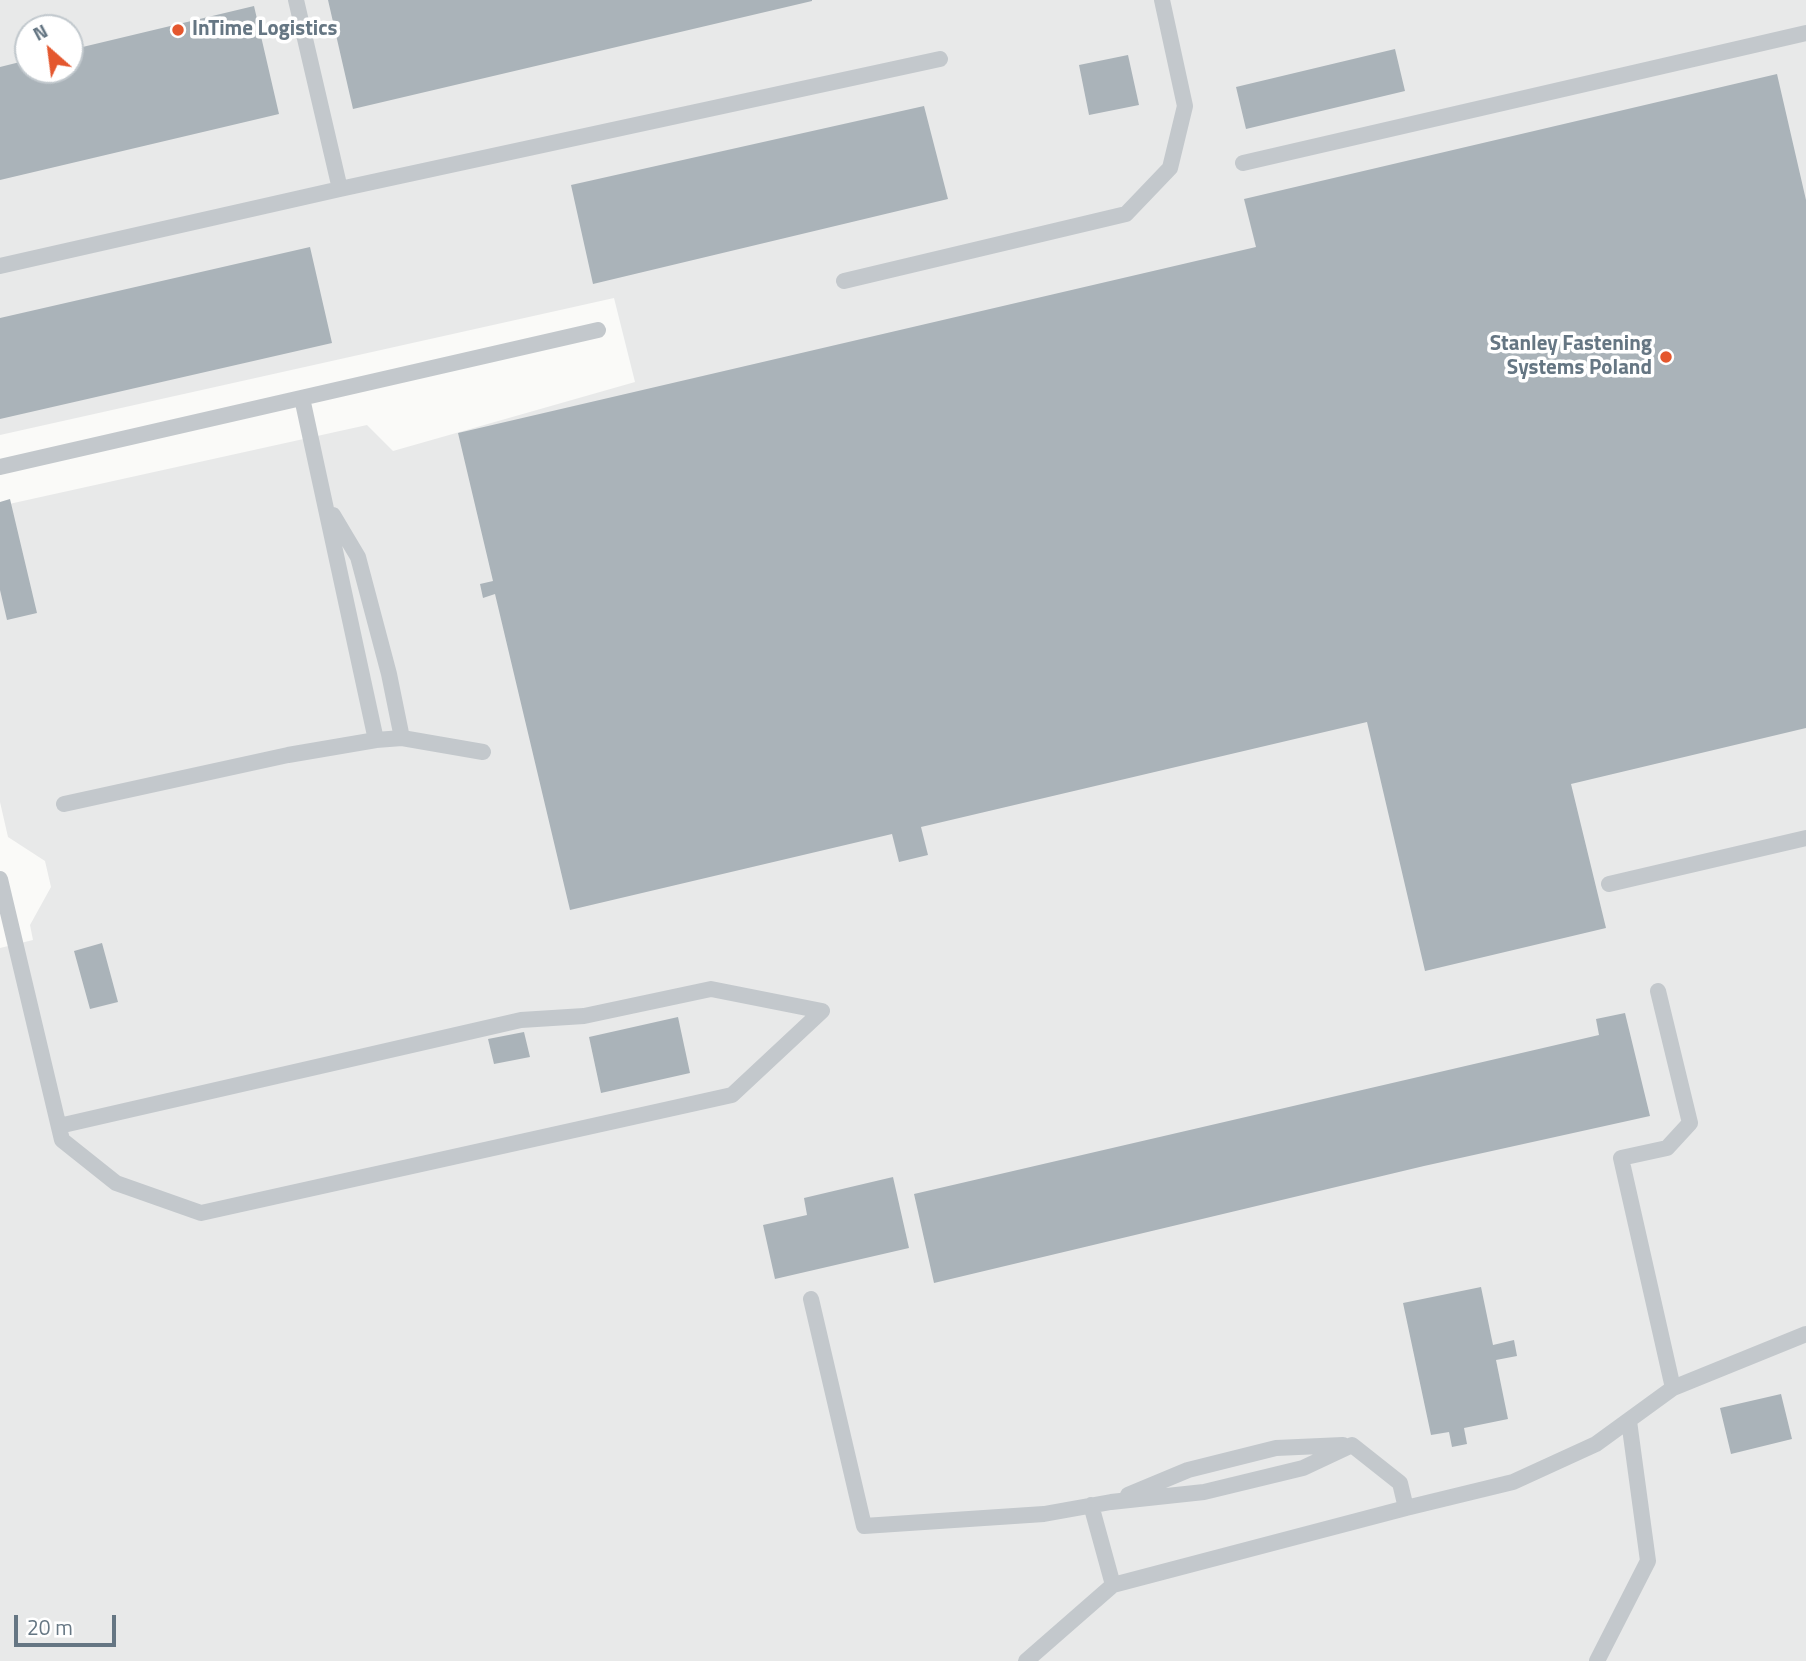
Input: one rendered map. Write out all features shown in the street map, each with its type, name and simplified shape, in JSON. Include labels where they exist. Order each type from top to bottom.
[{"type":"lane","points":[[296,0],[340,189]]},
{"type":"lane","points":[[844,281],[1126,214],[1170,168],[1185,106],[1162,0]]},
{"type":"lane","points":[[1243,163],[1806,33]]},
{"type":"lane","points":[[0,266],[940,59]]},
{"type":"lane","points":[[0,467],[598,330]]},
{"type":"lane","points":[[302,398],[376,740]]},
{"type":"lane","points":[[325,501],[358,558],[389,674],[402,738]]},
{"type":"lane","points":[[64,804],[288,755],[376,740],[402,738],[483,752]]},
{"type":"lane","points":[[1609,884],[1806,838]]},
{"type":"lane","points":[[0,879],[62,1140],[116,1183],[201,1213],[732,1096],[822,1011],[712,989],[584,1016],[521,1020],[59,1126]]},
{"type":"lane","points":[[1658,991],[1690,1123],[1667,1148],[1621,1158],[1673,1388]]},
{"type":"lane","points":[[811,1299],[864,1526],[1044,1514],[1111,1502],[1203,1492],[1303,1468],[1352,1445]]},
{"type":"lane","points":[[1026,1661],[1113,1585],[1513,1482],[1596,1444],[1673,1388],[1806,1334]]},
{"type":"lane","points":[[1597,1661],[1648,1561],[1629,1420]]},
{"type":"lane","points":[[1111,1502],[1188,1470],[1263,1451],[1276,1448],[1352,1445],[1400,1483],[1406,1508]]},
{"type":"lane","points":[[1091,1505],[1113,1585]]},
{"type":"shaded area","points":[[0,0],[1806,0],[1806,1661],[0,1661],[0,948],[33,940],[30,925],[51,887],[45,861],[8,837],[0,802],[0,506],[367,425],[393,451],[635,382],[614,298],[0,435]]},
{"type":"building","points":[[328,0],[812,0],[812,1],[353,109]]},
{"type":"building","points":[[254,6],[279,114],[0,180],[0,67],[14,64],[14,84],[84,84],[84,47]]},
{"type":"building","points":[[1395,49],[1405,91],[1246,129],[1236,87]]},
{"type":"building","points":[[1128,55],[1139,105],[1089,115],[1079,65]]},
{"type":"building","points":[[1777,74],[1806,200],[1806,728],[1571,784],[1606,928],[1425,971],[1367,722],[921,827],[928,855],[899,862],[892,834],[570,910],[495,594],[483,598],[480,584],[493,581],[458,433],[1256,247],[1244,199]]},
{"type":"building","points":[[924,106],[948,199],[593,284],[571,185]]},
{"type":"building","points":[[310,247],[332,343],[0,419],[0,318]]},
{"type":"building","points":[[10,499],[37,613],[7,620],[0,590],[0,502]]},
{"type":"building","points":[[102,943],[118,1002],[90,1009],[74,951]]},
{"type":"building","points":[[1625,1013],[1650,1116],[1424,1166],[934,1283],[914,1194],[1599,1035],[1596,1019]]},
{"type":"building","points":[[678,1017],[690,1073],[601,1093],[589,1037]]},
{"type":"building","points":[[524,1032],[530,1057],[494,1064],[488,1039]]},
{"type":"building","points":[[893,1177],[909,1248],[775,1279],[763,1225],[807,1215],[804,1198]]},
{"type":"building","points":[[1481,1287],[1493,1345],[1514,1340],[1517,1356],[1496,1360],[1508,1419],[1464,1428],[1467,1444],[1452,1447],[1449,1432],[1431,1435],[1403,1303]]},
{"type":"building","points":[[1781,1394],[1792,1439],[1731,1454],[1720,1408]]},
{"type":"place","name":"InTime Logistics","points":[[178,30]]},
{"type":"place","name":"Stanley Fastening Systems Poland","points":[[1666,357]]}]
